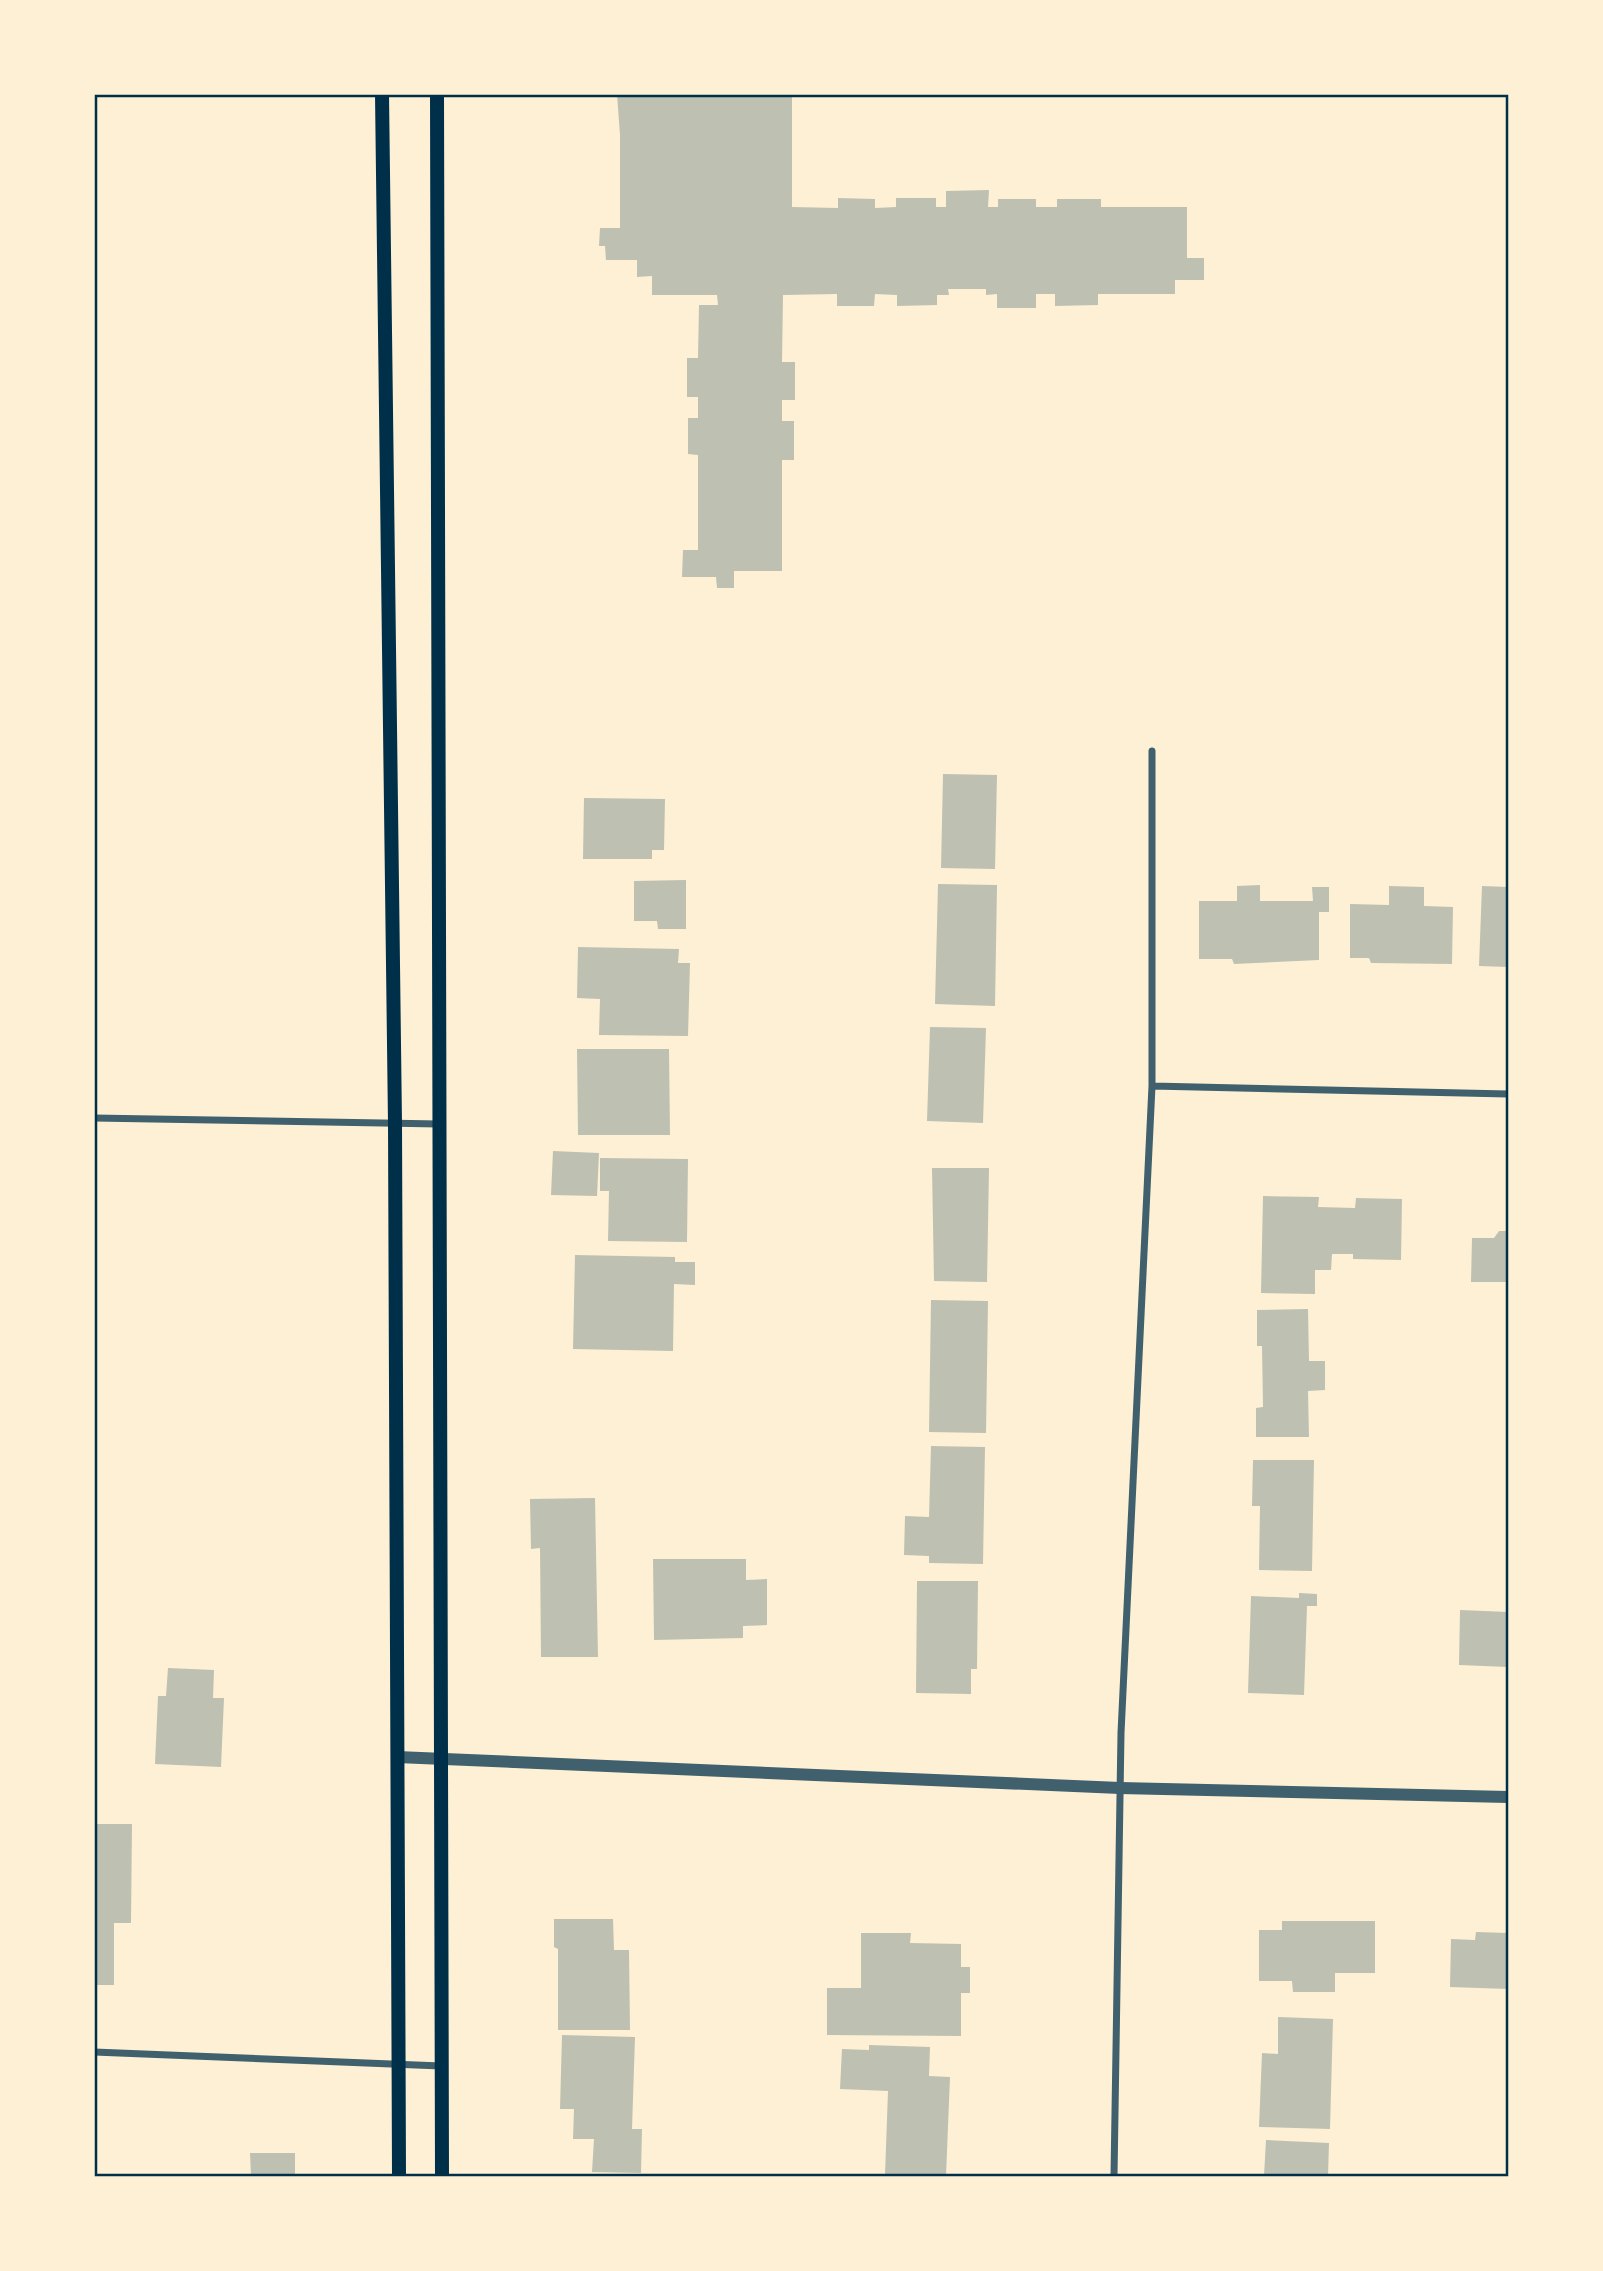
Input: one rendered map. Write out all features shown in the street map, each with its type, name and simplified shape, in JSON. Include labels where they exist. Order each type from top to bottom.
[{"type":"main road","points":[[382,94],[395,1123],[399,2176]]},
{"type":"main road","points":[[437,94],[442,2176]]},
{"type":"street","points":[[1114,2176],[1120,1788],[1152,1086],[1152,751]]},
{"type":"street","points":[[1152,1086],[1508,1094]]},
{"type":"street","points":[[94,1118],[439,1124]]},
{"type":"street","points":[[397,1757],[1120,1788],[1508,1797]]},
{"type":"street","points":[[94,2052],[441,2066]]},
{"type":"building","points":[[617,94],[792,94],[792,207],[838,208],[838,198],[875,199],[875,208],[896,207],[896,198],[936,198],[936,207],[946,207],[946,191],[989,190],[988,207],[998,207],[998,199],[1036,199],[1036,207],[1057,207],[1057,199],[1101,199],[1101,207],[1187,207],[1187,258],[1204,258],[1204,280],[1175,280],[1175,294],[1098,294],[1098,305],[1055,306],[1055,294],[1036,294],[1036,308],[997,308],[997,294],[986,295],[986,289],[948,289],[949,295],[937,295],[937,305],[897,306],[897,295],[875,294],[874,306],[837,306],[837,294],[783,295],[782,362],[795,362],[795,400],[782,400],[782,421],[794,421],[794,460],[782,460],[782,571],[734,571],[734,588],[717,588],[716,577],[682,577],[683,550],[698,550],[698,455],[688,454],[688,418],[698,418],[698,397],[687,397],[687,358],[698,358],[699,305],[718,305],[717,295],[652,295],[652,276],[637,277],[637,260],[606,260],[605,246],[599,246],[600,228],[620,228]]},
{"type":"building","points":[[943,774],[997,775],[995,869],[941,868]]},
{"type":"building","points":[[584,798],[665,799],[664,850],[652,850],[652,859],[583,859]]},
{"type":"building","points":[[686,880],[686,929],[658,929],[657,921],[634,921],[634,881]]},
{"type":"building","points":[[938,884],[997,885],[995,1006],[935,1004]]},
{"type":"building","points":[[1260,885],[1260,901],[1313,901],[1312,887],[1329,887],[1329,912],[1319,912],[1319,960],[1234,964],[1232,959],[1199,959],[1199,901],[1237,901],[1237,886]]},
{"type":"building","points":[[1389,886],[1424,887],[1424,906],[1453,907],[1452,964],[1371,963],[1369,958],[1350,958],[1350,904],[1389,905]]},
{"type":"building","points":[[1482,886],[1508,887],[1508,967],[1479,966]]},
{"type":"building","points":[[578,947],[679,949],[678,963],[690,963],[688,1036],[599,1035],[600,999],[577,998]]},
{"type":"building","points":[[930,1027],[986,1028],[983,1123],[927,1121]]},
{"type":"building","points":[[577,1049],[669,1049],[670,1135],[578,1135]]},
{"type":"building","points":[[553,1151],[599,1153],[597,1196],[551,1195]]},
{"type":"building","points":[[600,1158],[688,1159],[687,1242],[608,1241],[609,1191],[600,1191]]},
{"type":"building","points":[[932,1168],[989,1168],[987,1282],[934,1281]]},
{"type":"building","points":[[1263,1196],[1319,1197],[1318,1207],[1355,1208],[1356,1198],[1402,1199],[1401,1260],[1353,1259],[1353,1254],[1332,1254],[1331,1270],[1315,1270],[1315,1294],[1261,1293]]},
{"type":"building","points":[[1499,1231],[1508,1231],[1508,1282],[1471,1282],[1472,1238],[1494,1238]]},
{"type":"building","points":[[575,1255],[675,1257],[675,1262],[695,1262],[695,1285],[674,1284],[673,1351],[573,1349]]},
{"type":"building","points":[[931,1300],[988,1301],[986,1433],[929,1432]]},
{"type":"building","points":[[1308,1309],[1309,1361],[1325,1361],[1325,1390],[1308,1391],[1309,1437],[1256,1437],[1256,1408],[1263,1407],[1262,1346],[1257,1346],[1257,1310]]},
{"type":"building","points":[[931,1446],[985,1447],[983,1564],[929,1563],[929,1556],[904,1555],[905,1516],[929,1517]]},
{"type":"building","points":[[1253,1460],[1314,1460],[1312,1571],[1259,1570],[1260,1506],[1252,1506]]},
{"type":"building","points":[[595,1498],[598,1657],[541,1657],[540,1548],[531,1549],[530,1499]]},
{"type":"building","points":[[653,1559],[746,1559],[746,1580],[767,1579],[767,1625],[743,1626],[743,1638],[654,1640]]},
{"type":"building","points":[[917,1581],[978,1581],[977,1669],[971,1669],[971,1694],[916,1693]]},
{"type":"building","points":[[1299,1593],[1317,1594],[1317,1606],[1307,1606],[1304,1695],[1248,1693],[1251,1596],[1299,1598]]},
{"type":"building","points":[[1460,1610],[1508,1612],[1508,1667],[1459,1665]]},
{"type":"building","points":[[168,1668],[214,1670],[213,1698],[224,1698],[221,1767],[155,1764],[158,1696],[166,1696]]},
{"type":"building","points":[[94,1824],[132,1824],[131,1923],[114,1923],[114,1985],[94,1985]]},
{"type":"building","points":[[554,1919],[613,1919],[614,1950],[629,1950],[630,2030],[558,2030],[558,1949],[554,1947]]},
{"type":"building","points":[[1282,1921],[1375,1921],[1375,1973],[1335,1973],[1335,1992],[1293,1992],[1292,1981],[1259,1981],[1259,1930],[1282,1930]]},
{"type":"building","points":[[1476,1932],[1508,1933],[1508,1989],[1450,1987],[1451,1939],[1475,1940]]},
{"type":"building","points":[[861,1933],[911,1933],[910,1943],[961,1944],[961,1967],[970,1967],[970,1993],[961,1993],[961,2036],[827,2035],[827,1988],[861,1988]]},
{"type":"building","points":[[1278,2017],[1333,2019],[1330,2129],[1259,2127],[1262,2053],[1278,2054]]},
{"type":"building","points":[[562,2035],[635,2037],[632,2129],[642,2129],[641,2173],[592,2172],[594,2139],[573,2139],[574,2109],[560,2109]]},
{"type":"building","points":[[869,2045],[930,2047],[929,2076],[950,2077],[946,2176],[885,2175],[888,2091],[840,2089],[842,2049],[869,2050]]},
{"type":"building","points":[[1266,2140],[1329,2143],[1328,2176],[1264,2176]]},
{"type":"building","points":[[250,2153],[295,2153],[295,2176],[251,2176]]}]
